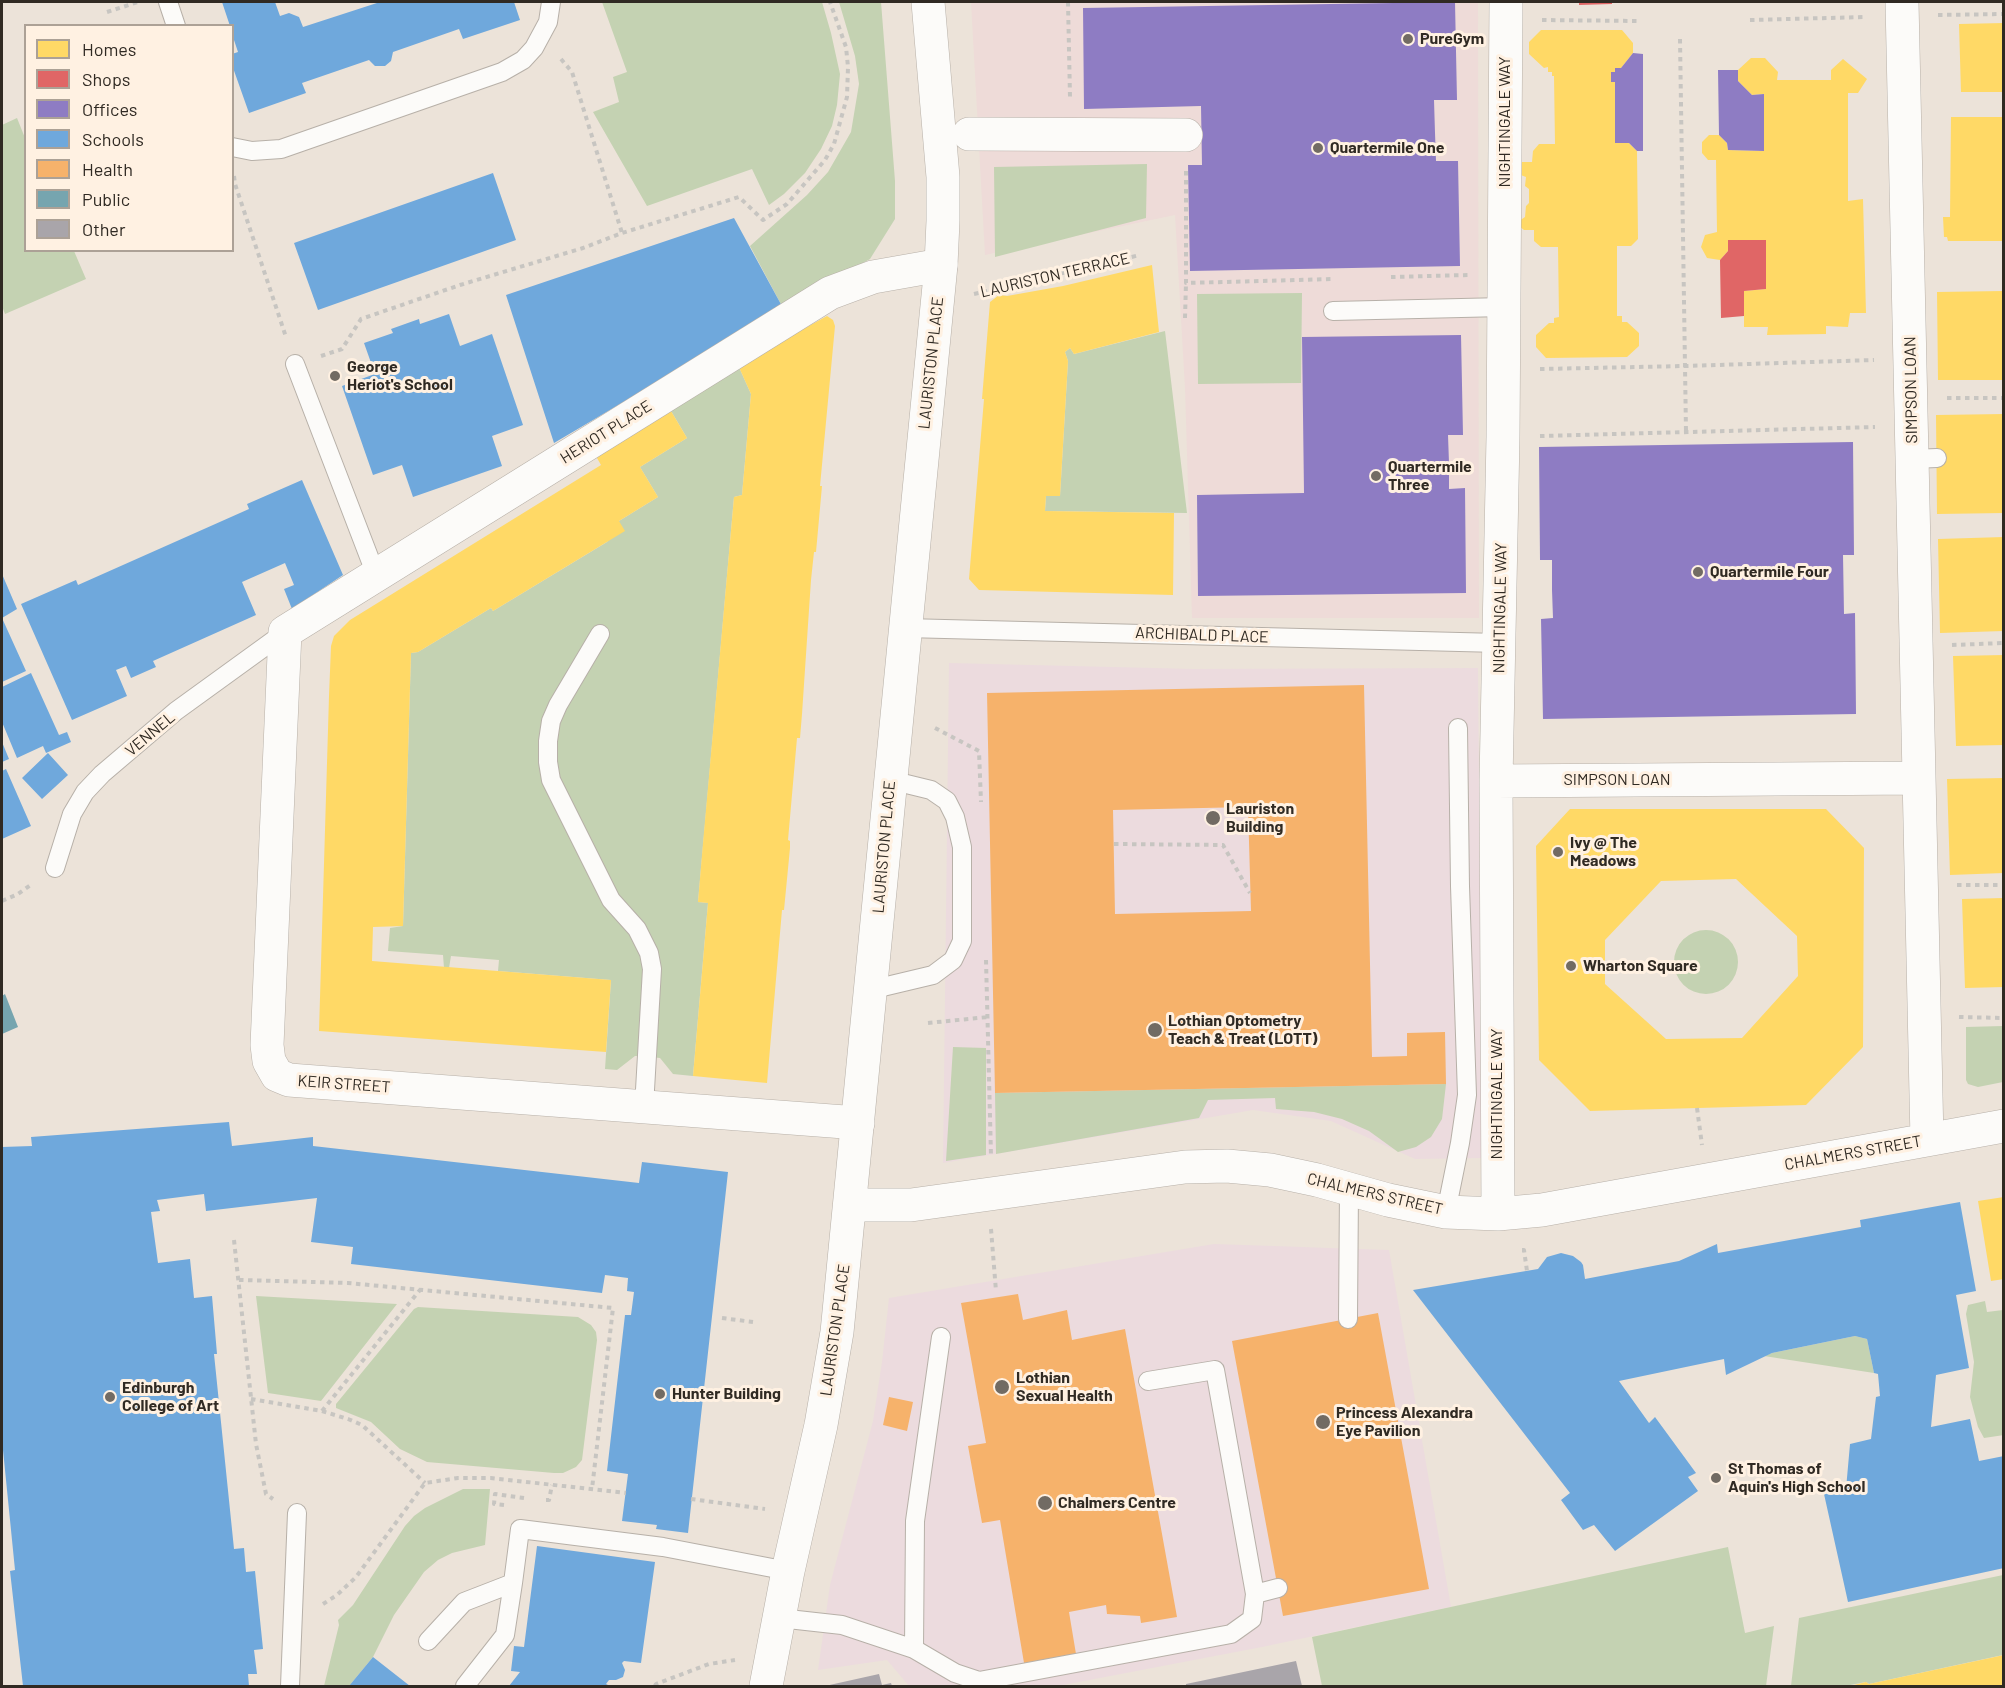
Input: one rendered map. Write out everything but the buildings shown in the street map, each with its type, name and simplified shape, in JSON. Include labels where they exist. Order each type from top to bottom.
[{"type":"street","name":"LAURISTON PLACE","points":[[766,1686],[800,1514],[821,1425],[837,1332],[858,1123],[940,265],[944,199],[928,2]]},
{"type":"street","name":"SIMPSON LOAN","points":[[1902,2],[1924,458],[1918,778],[1927,1140]]},
{"type":"street","name":"NIGHTINGALE WAY","points":[[1498,1214],[1496,781],[1503,437],[1506,10]]},
{"type":"street","points":[[969,134],[1186,135]]},
{"type":"street","name":"HERIOT PLACE","points":[[285,632],[830,293],[873,278],[940,265]]},
{"type":"street","name":"KEIR STREET","points":[[285,632],[267,1044],[269,1061],[274,1071],[282,1078],[858,1123]]},
{"type":"street","name":"SIMPSON LOAN","points":[[1496,781],[1918,778]]},
{"type":"street","name":"CHALMERS STREET","points":[[850,1205],[910,1206],[1185,1167],[1227,1167],[1270,1170],[1446,1212],[1498,1214],[1542,1210],[2004,1126]]},
{"type":"lane","points":[[168,2],[175,24]]},
{"type":"lane","points":[[234,147],[252,151],[281,149],[502,72],[523,60],[534,48],[548,22],[551,2]]},
{"type":"lane","points":[[1333,311],[1504,307]]},
{"type":"lane","points":[[295,364],[376,575]]},
{"type":"lane","name":"ARCHIBALD PLACE","points":[[905,628],[1499,643]]},
{"type":"lane","name":"VENNEL","points":[[55,868],[72,814],[85,792],[102,774],[176,711],[285,632]]},
{"type":"lane","points":[[600,633],[551,721],[548,762],[551,780],[611,900],[637,929],[649,953],[652,969],[644,1107]]},
{"type":"lane","points":[[1446,1212],[1467,1095],[1460,886],[1458,728]]},
{"type":"lane","points":[[870,990],[933,975],[953,960],[962,941],[962,847],[955,817],[947,801],[932,790],[890,780]]},
{"type":"lane","points":[[1348,1319],[1349,1189]]},
{"type":"lane","points":[[914,1649],[915,1521],[941,1337]]},
{"type":"lane","points":[[779,1618],[842,1625],[914,1649],[955,1673],[979,1681],[1231,1634],[1252,1619],[1255,1594],[1215,1370],[1148,1381]]},
{"type":"lane","points":[[290,1686],[297,1513]]},
{"type":"lane","points":[[465,1686],[506,1635],[520,1529],[663,1547],[788,1571]]},
{"type":"lane","points":[[428,1641],[464,1602],[513,1583]]},
{"type":"lane","points":[[1255,1594],[1278,1588]]},
{"type":"path","points":[[107,12],[138,2]]},
{"type":"path","points":[[235,184],[295,364],[342,349],[361,319],[460,285],[739,197],[763,220],[787,204],[825,160],[834,144],[847,97],[846,47],[830,2]]},
{"type":"path","points":[[1068,2],[1071,134]]},
{"type":"path","points":[[1506,10],[1637,21]]},
{"type":"path","points":[[1934,15],[2004,14]]},
{"type":"path","points":[[1750,20],[1871,17]]},
{"type":"path","points":[[1680,39],[1686,432]]},
{"type":"path","points":[[572,72],[622,233]]},
{"type":"path","points":[[1185,318],[1186,135]]},
{"type":"path","name":"LAURISTON TERRACE","points":[[970,295],[1140,255]]},
{"type":"path","points":[[1186,283],[1305,280]]},
{"type":"path","points":[[1503,369],[1876,360],[1876,371]]},
{"type":"path","points":[[1937,398],[2004,398]]},
{"type":"path","points":[[1503,437],[1877,427],[1877,416]]},
{"type":"path","points":[[1953,645],[2004,643]]},
{"type":"path","points":[[935,728],[978,751],[982,804]]},
{"type":"path","points":[[1114,844],[1223,845],[1250,893]]},
{"type":"path","points":[[1962,885],[2004,885]]},
{"type":"path","points":[[986,949],[991,1160]]},
{"type":"path","points":[[928,1023],[988,1017]]},
{"type":"path","points":[[1965,1017],[2004,1018]]},
{"type":"path","points":[[989,1196],[996,1291]]},
{"type":"path","points":[[234,1240],[256,1444],[266,1494],[297,1513]]},
{"type":"path","points":[[238,1280],[348,1283],[612,1308],[592,1489]]},
{"type":"path","points":[[322,1411],[420,1290]]},
{"type":"path","points":[[722,1318],[753,1322]]},
{"type":"path","points":[[251,1399],[322,1411],[362,1425],[424,1483]]},
{"type":"path","points":[[294,1609],[316,1608],[338,1594],[356,1577],[424,1483],[491,1478],[626,1493]]},
{"type":"path","points":[[691,1499],[800,1514]]},
{"type":"path","points":[[654,1686],[709,1664],[771,1653]]},
{"type":"shaded area","points":[[971,2],[1478,2],[1479,618],[1192,618],[1185,388],[1175,215],[985,255]]},
{"type":"shaded area","name":"Lauriston Building","points":[[949,663],[1194,669],[1478,668],[1482,1158],[1415,1159],[1331,1121],[1253,1110],[943,1163]]},
{"type":"shaded area","name":"Chalmers Centre","points":[[1214,1244],[1389,1250],[1451,1607],[1262,1647],[1058,1686],[909,1686],[887,1660],[818,1670],[830,1585],[873,1421],[889,1298]]},
{"type":"green space","points":[[602,2],[822,2],[840,74],[837,105],[832,126],[821,149],[805,173],[769,205],[752,169],[647,206],[593,112],[619,102],[613,77],[627,72]]},
{"type":"green space","points":[[839,2],[881,2],[895,181],[895,219],[870,259],[783,308],[750,246],[807,195],[828,172],[851,132],[859,84],[855,56]]},
{"type":"green space","points":[[17,118],[24,136],[24,252],[74,252],[86,279],[5,314],[2,306],[2,125]]},
{"type":"green space","points":[[1147,164],[1146,218],[995,257],[994,167]]},
{"type":"green space","points":[[1302,293],[1301,383],[1198,384],[1197,294]]},
{"type":"green space","points":[[1165,331],[1187,513],[1045,511],[1046,496],[1060,496],[1068,361],[1065,352],[1070,348],[1074,354]]},
{"type":"green space","points":[[738,365],[751,394],[742,495],[734,497],[698,902],[708,903],[693,1076],[673,1074],[660,1058],[641,1056],[635,1056],[617,1070],[605,1069],[611,980],[498,971],[499,960],[451,956],[449,968],[444,968],[443,955],[388,951],[390,928],[403,926],[411,653],[418,652],[491,608],[493,611],[607,542],[619,521],[658,497],[640,467],[687,438],[668,406]]},
{"type":"green space","points":[[1700,930],[1712,930],[1729,939],[1736,950],[1738,962],[1736,974],[1729,985],[1712,994],[1700,994],[1688,989],[1679,980],[1674,968],[1674,956],[1679,944],[1688,935]]},
{"type":"green space","points":[[2003,1026],[2003,1082],[1978,1087],[1968,1084],[1966,1080],[1966,1027]]},
{"type":"green space","points":[[953,1047],[986,1048],[986,1155],[946,1161]]},
{"type":"green space","points":[[1446,1084],[1442,1119],[1431,1137],[1416,1147],[1398,1152],[1369,1131],[1342,1119],[1314,1112],[1276,1109],[1275,1098],[1208,1100],[1199,1118],[996,1154],[995,1093]]},
{"type":"green space","points":[[256,1296],[397,1304],[321,1401],[268,1393]]},
{"type":"green space","points":[[1985,1301],[1987,1312],[2003,1310],[2004,1435],[1984,1438],[1978,1427],[1970,1397],[1974,1362],[1966,1314],[1968,1305]]},
{"type":"green space","points":[[418,1307],[578,1317],[591,1325],[596,1332],[597,1340],[582,1460],[576,1467],[563,1473],[554,1473],[427,1462],[400,1449],[371,1422],[336,1408],[336,1404]]},
{"type":"green space","points":[[1855,1336],[1867,1339],[1874,1373],[1764,1356],[1772,1353]]},
{"type":"green space","points":[[463,1489],[490,1489],[485,1545],[452,1553],[438,1560],[424,1572],[394,1615],[373,1657],[349,1686],[324,1686],[339,1625],[338,1620],[353,1605],[414,1516]]},
{"type":"green space","points":[[1728,1547],[1745,1633],[1774,1626],[1766,1686],[1322,1686],[1312,1637]]},
{"type":"green space","points":[[2003,1575],[2003,1655],[1869,1684],[1866,1682],[1845,1686],[1791,1686],[1799,1618]]},
{"type":"place","name":"PureGym","points":[[1408,39]]},
{"type":"place","name":"Quartermile One","points":[[1318,148]]},
{"type":"place","name":"George Heriot's School","points":[[335,376]]},
{"type":"place","name":"Quartermile Three","points":[[1376,476]]},
{"type":"place","name":"Quartermile Four","points":[[1698,572]]},
{"type":"place","name":"Lauriston Building","points":[[1213,818]]},
{"type":"place","name":"Ivy @ The Meadows","points":[[1558,852]]},
{"type":"place","name":"Wharton Square","points":[[1571,966]]},
{"type":"place","name":"Lothian Optometry Teach & Treat (LOTT)","points":[[1155,1030]]},
{"type":"place","name":"Lothian Sexual Health","points":[[1002,1387]]},
{"type":"place","name":"Hunter Building","points":[[660,1394]]},
{"type":"place","name":"Edinburgh College of Art","points":[[110,1397]]},
{"type":"place","name":"Princess Alexandra Eye Pavilion","points":[[1323,1422]]},
{"type":"place","name":"St Thomas of Aquin's High School","points":[[1716,1478]]},
{"type":"place","name":"Chalmers Centre","points":[[1045,1503]]}]
